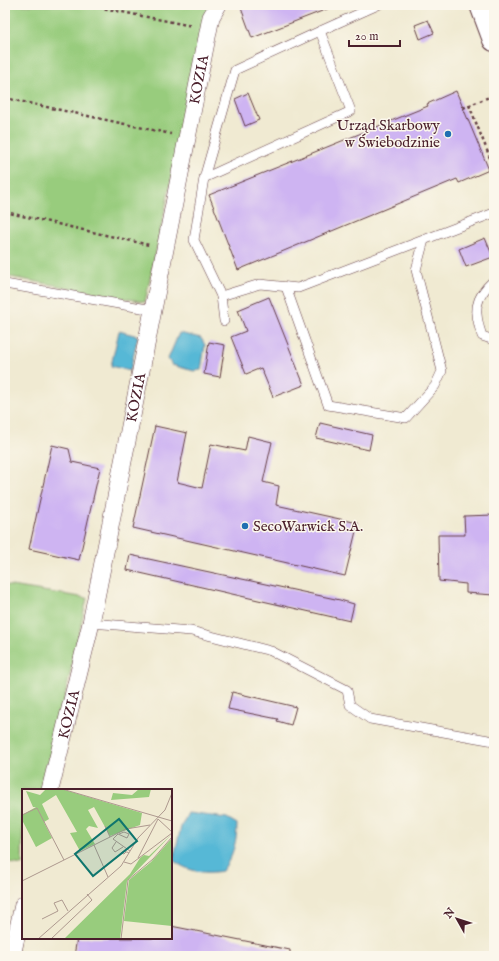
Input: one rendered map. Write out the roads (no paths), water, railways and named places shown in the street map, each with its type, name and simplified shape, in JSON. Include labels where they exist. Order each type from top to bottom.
[{"type":"street","name":"KOZIA","points":[[50,789],[91,623],[211,17],[218,5]]},
{"type":"street","points":[[481,5],[494,40]]},
{"type":"street","points":[[12,956],[22,910]]},
{"type":"lane","points":[[224,321],[221,296],[194,240],[204,178],[235,70],[378,5]]},
{"type":"lane","points":[[204,178],[352,111],[320,31]]},
{"type":"lane","points":[[221,296],[260,284],[298,288],[494,213]]},
{"type":"lane","points":[[286,287],[328,405],[406,418],[435,386],[442,371],[416,270],[424,240]]},
{"type":"lane","points":[[494,280],[478,300],[476,317],[482,336],[491,339],[494,338]]},
{"type":"lane","points":[[5,284],[153,310]]},
{"type":"lane","points":[[91,623],[191,631],[271,651],[347,690],[350,705],[370,719],[494,741]]},
{"type":"water","points":[[119,331],[138,336],[130,371],[111,366]]},
{"type":"water","points":[[179,333],[201,338],[205,345],[201,370],[194,371],[172,365],[168,359]]},
{"type":"water","points":[[188,813],[227,818],[237,824],[234,849],[222,871],[203,872],[191,870],[173,860],[181,827]]},
{"type":"place","name":"Urząd Skarbowy w Świebodzinie","points":[[448,134]]},
{"type":"place","name":"SecoWarwick S.A.","points":[[245,526]]}]
